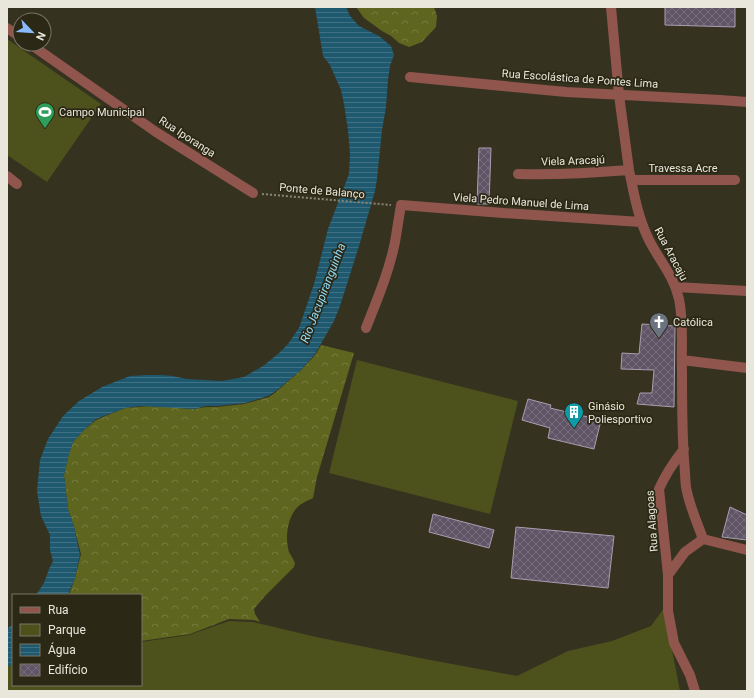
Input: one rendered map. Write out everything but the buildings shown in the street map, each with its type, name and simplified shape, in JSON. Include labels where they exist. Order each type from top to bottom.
[{"type":"street","name":"Rua Aracaju","points":[[611,7],[619,95],[630,175],[641,222],[649,241],[676,287],[679,300],[682,327],[682,414],[686,488],[691,507],[703,539]]},
{"type":"street","name":"Rua Iporanga","points":[[41,52],[156,132],[253,193]]},
{"type":"street","name":"Rua Escolástica de Pontes Lima","points":[[410,77],[566,92],[747,102]]},
{"type":"street","name":"Viela Aracajú","points":[[518,174],[630,175]]},
{"type":"street","name":"Travessa Acre","points":[[630,175],[735,180]]},
{"type":"street","points":[[7,176],[17,184]]},
{"type":"street","name":"Viela Pedro Manuel de Lima","points":[[366,328],[379,295],[389,263],[401,205],[641,222]]},
{"type":"street","points":[[676,287],[747,291]]},
{"type":"street","points":[[682,360],[747,368]]},
{"type":"street","name":"Rua Alagoas","points":[[684,449],[671,465],[664,477],[660,489],[668,574],[668,611],[674,643],[690,675],[694,691]]},
{"type":"street","points":[[668,574],[685,552],[703,539],[747,550]]},
{"type":"path","name":"Ponte de Balanço","points":[[253,193],[390,205]]},
{"type":"green space","points":[[356,7],[434,7],[437,16],[436,27],[422,42],[409,47],[399,43],[364,18]]},
{"type":"green space","name":"Campo Municipal","points":[[7,39],[12,42],[12,52],[26,52],[101,104],[47,182],[7,155]]},
{"type":"green space","points":[[321,345],[354,353],[317,477],[313,498],[297,508],[290,519],[287,536],[289,552],[295,563],[294,567],[254,609],[260,622],[254,620],[229,619],[190,634],[142,641],[142,594],[69,594],[81,554],[68,509],[64,475],[73,442],[84,430],[96,420],[125,408],[150,406],[194,409],[244,404],[269,397],[301,370],[316,354]]},
{"type":"green space","points":[[357,360],[518,401],[490,514],[329,473]]},
{"type":"green space","points":[[664,608],[680,691],[7,691],[7,667],[12,664],[12,686],[142,686],[142,642],[189,635],[229,621],[253,622],[316,637],[517,676],[568,651],[612,641],[651,626]]},
{"type":"water","name":"Rio Jacupiranguinha","points":[[315,7],[346,7],[350,16],[359,26],[379,36],[391,46],[394,55],[390,66],[388,80],[375,191],[359,246],[334,321],[315,354],[301,370],[268,396],[245,403],[206,406],[194,409],[141,406],[125,408],[96,419],[84,430],[73,442],[64,475],[68,509],[74,527],[80,555],[75,578],[68,594],[37,594],[44,583],[53,561],[50,550],[50,535],[41,516],[37,491],[40,460],[48,439],[63,416],[79,401],[102,387],[130,376],[162,375],[187,379],[222,381],[244,377],[263,366],[278,354],[288,344],[299,328],[314,284],[328,229],[349,174],[350,154],[348,130],[341,90],[330,65],[323,56]]},
{"type":"water","points":[[12,625],[12,664],[7,667],[7,629]]},
{"type":"place","name":"Campo Municipal","points":[[45,129]]},
{"type":"place","name":"Católica","points":[[659,339]]},
{"type":"place","name":"Ginásio Poliesportivo","points":[[574,429]]}]
